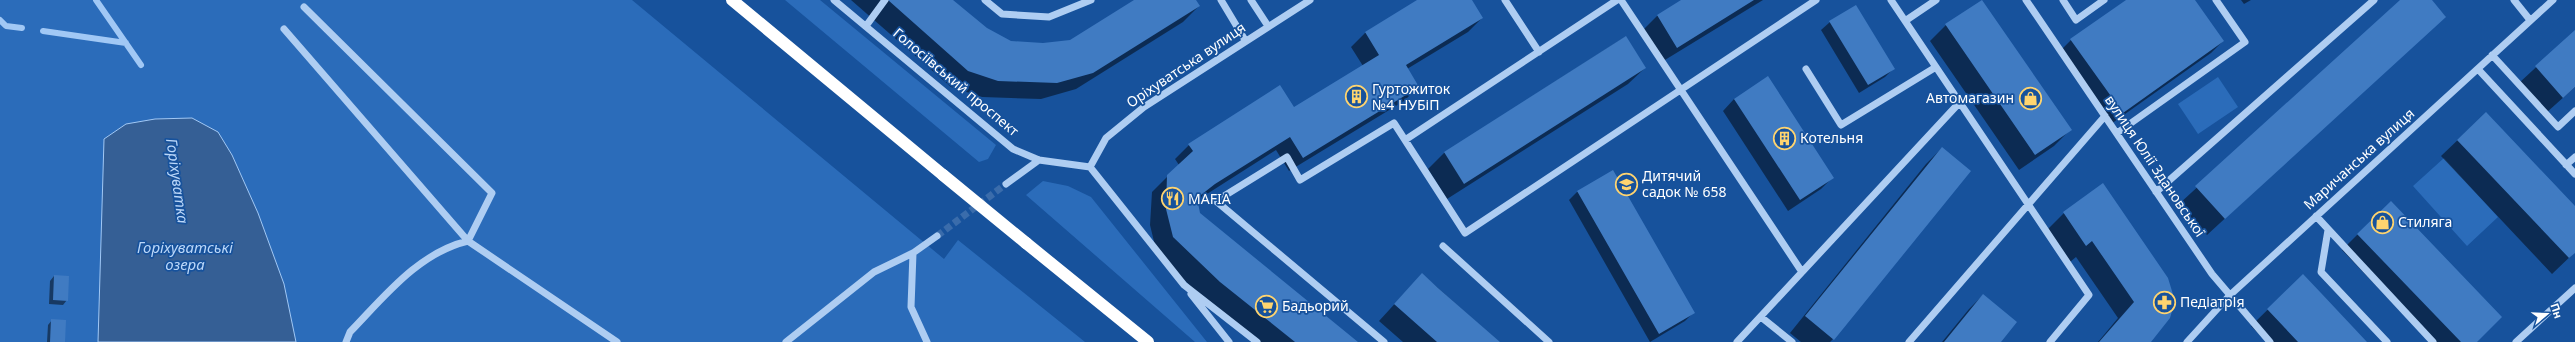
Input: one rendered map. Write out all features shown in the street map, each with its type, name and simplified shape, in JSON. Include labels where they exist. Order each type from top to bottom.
[{"type":"highway","points":[[732,0],[1148,342]]},
{"type":"street","name":"Голосіївський проспект","points":[[834,0],[1013,149],[1039,160],[1090,167]]},
{"type":"street","points":[[866,26],[885,0]]},
{"type":"street","points":[[985,0],[1002,14],[1049,16],[1091,0]]},
{"type":"street","points":[[1221,0],[1245,40]]},
{"type":"street","points":[[1251,0],[1268,26]]},
{"type":"street","name":"Оріхуватська вулиця","points":[[1090,167],[1106,138],[1144,107],[1245,40],[1310,0]]},
{"type":"street","points":[[1505,0],[1538,52]]},
{"type":"street","points":[[1405,140],[1617,0]]},
{"type":"street","points":[[1620,0],[1802,272]]},
{"type":"street","points":[[1384,342],[1216,201],[1287,157],[1300,180],[1394,123],[1465,233],[1816,0]]},
{"type":"street","points":[[1891,0],[2089,295],[2050,342]]},
{"type":"street","points":[[1905,21],[1936,0]]},
{"type":"street","name":"вулиця Юлії Здановської","points":[[2026,0],[2156,192],[2229,296],[2270,342]]},
{"type":"street","points":[[2063,0],[2076,20],[2104,0]]},
{"type":"street","points":[[2117,133],[2245,42],[2216,0]]},
{"type":"street","points":[[2156,192],[2374,0]]},
{"type":"street","points":[[2514,0],[2530,20]]},
{"type":"street","name":"Маричанська вулиця","points":[[2187,342],[2229,296],[2553,0]]},
{"type":"street","points":[[304,7],[492,193],[468,241]]},
{"type":"street","points":[[284,29],[468,241],[617,342]]},
{"type":"street","points":[[2492,55],[2558,127],[2575,111]]},
{"type":"street","points":[[1806,69],[1842,125],[1936,67]]},
{"type":"street","points":[[2478,69],[2575,174]]},
{"type":"street","points":[[1737,342],[1960,102]]},
{"type":"street","points":[[1909,342],[2105,116]]},
{"type":"street","points":[[2566,165],[2575,158]]},
{"type":"street","points":[[1006,184],[1039,160]]},
{"type":"street","points":[[1090,167],[1229,342]]},
{"type":"street","points":[[2316,216],[2433,342]]},
{"type":"street","points":[[2328,230],[2321,272],[2387,342]]},
{"type":"street","points":[[786,342],[874,272],[913,253],[938,236]]},
{"type":"street","points":[[346,342],[350,332],[410,271],[448,245],[468,241]]},
{"type":"street","points":[[1443,246],[1549,342]]},
{"type":"street","points":[[913,253],[911,307],[927,342]]},
{"type":"street","points":[[1184,285],[1257,342]]},
{"type":"street","points":[[2516,342],[2575,288]]},
{"type":"street","points":[[1761,316],[1792,342]]},
{"type":"shaded area","points":[[0,0],[632,0],[944,259],[958,240],[1085,342],[0,342]]},
{"type":"shaded area","points":[[785,0],[820,0],[996,145],[988,159],[979,162]]},
{"type":"shaded area","points":[[2218,77],[2238,107],[2198,134],[2178,104]]},
{"type":"shaded area","points":[[2444,158],[2498,217],[2467,246],[2413,186]]},
{"type":"shaded area","points":[[1043,181],[1068,186],[1091,197],[1207,342],[1195,342],[1026,195]]},
{"type":"water","name":"Горіхуватські озера","points":[[192,118],[218,132],[232,155],[258,213],[284,284],[296,342],[98,342],[104,139],[126,124],[155,119]]},
{"type":"building","points":[[888,0],[953,0],[987,28],[1011,41],[1043,43],[1070,40],[1134,0],[1196,0],[1200,6],[1093,73],[1057,83],[998,81],[968,71]]},
{"type":"building","name":"Гуртожиток №4 НУБіП","points":[[1417,0],[1472,0],[1483,18],[1406,65],[1419,87],[1303,158],[1290,137],[1215,184],[1197,198],[1200,213],[1358,342],[1295,342],[1220,282],[1173,237],[1166,209],[1167,175],[1193,151],[1188,144],[1280,85],[1294,107],[1379,55],[1365,32]]},
{"type":"building","points":[[1681,0],[1754,0],[1677,48],[1657,15]]},
{"type":"building","points":[[1982,0],[2072,130],[2035,155],[1945,24]]},
{"type":"building","points":[[2126,0],[2195,0],[2224,41],[2123,113],[2070,39]]},
{"type":"building","points":[[2400,0],[2432,0],[2446,17],[2225,219],[2195,186]]},
{"type":"building","points":[[1856,5],[1895,69],[1868,85],[1829,21]]},
{"type":"building","points":[[2575,30],[2575,87],[2563,98],[2535,66]]},
{"type":"building","points":[[1626,36],[1646,68],[1464,184],[1444,152]]},
{"type":"building","name":"Котельня","points":[[1768,76],[1834,178],[1800,200],[1734,99]]},
{"type":"building","points":[[2486,112],[2575,206],[2575,253],[2569,258],[2457,140]]},
{"type":"building","points":[[1942,147],[1971,171],[1834,340],[1805,316]]},
{"type":"building","points":[[1613,170],[1695,313],[1659,334],[1577,191]]},
{"type":"building","points":[[2103,183],[2168,278],[2175,301],[2170,318],[2151,342],[2099,342],[2134,302],[2092,241],[2086,246],[2063,212]]},
{"type":"building","points":[[2391,201],[2502,317],[2477,342],[2461,342],[2357,234]]},
{"type":"building","points":[[1422,273],[1500,342],[1437,342],[1394,304]]},
{"type":"building","points":[[2303,274],[2367,342],[2298,342],[2267,309]]},
{"type":"building","points":[[54,275],[69,276],[68,301],[53,300]]},
{"type":"building","points":[[1983,294],[2017,322],[2001,342],[1944,342]]},
{"type":"building","points":[[51,319],[66,320],[65,342],[50,342]]},
{"type":"waterway","name":"Горіхуватка","points":[[96,0],[141,65]]},
{"type":"waterway","points":[[0,20],[6,26],[22,28]]},
{"type":"waterway","points":[[43,31],[126,43]]},
{"type":"tunnel","points":[[937,236],[1006,184]]},
{"type":"place","name":"Гуртожиток №4 НУБіП","points":[[1357,97]]},
{"type":"place","name":"Автомагазин","points":[[2030,98]]},
{"type":"place","name":"Котельня","points":[[1784,138]]},
{"type":"place","name":"Дитячий садок № 658","points":[[1626,184]]},
{"type":"place","name":"MAFIA","points":[[1173,199]]},
{"type":"place","name":"Стиляга","points":[[2382,222]]},
{"type":"place","name":"ПедіатрІя","points":[[2164,302]]},
{"type":"place","name":"Бадьорий","points":[[1267,306]]}]
